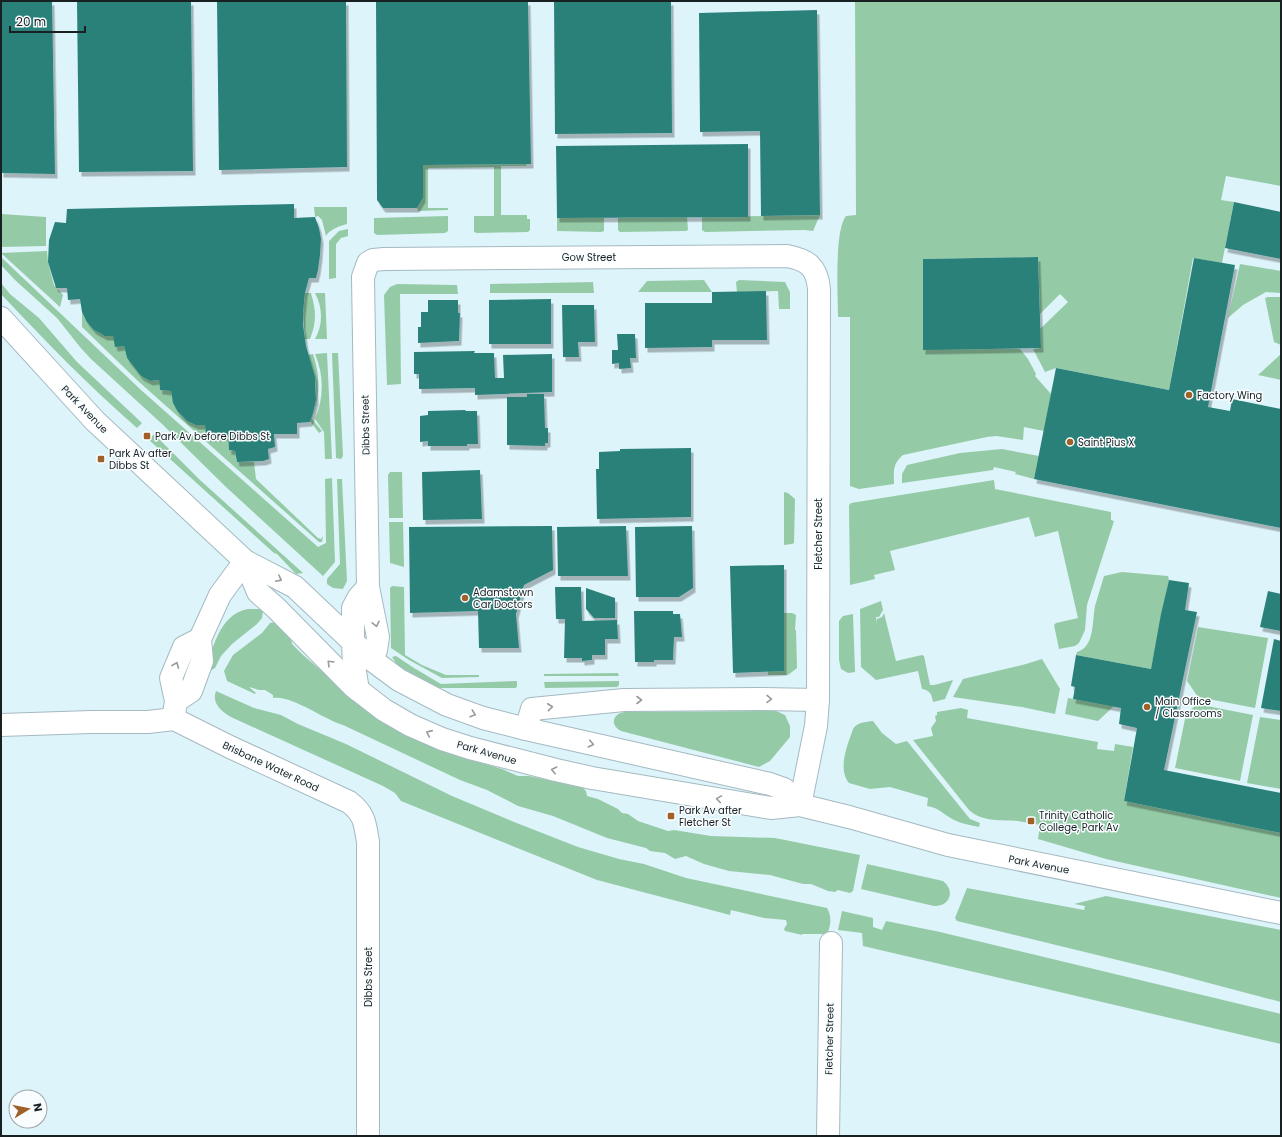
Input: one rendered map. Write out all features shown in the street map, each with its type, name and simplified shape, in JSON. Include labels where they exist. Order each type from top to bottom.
[{"type":"street","name":"Gow Street","points":[[368,263],[373,260],[384,259],[787,256],[798,258],[809,263]]},
{"type":"street","name":"Dibbs Street","points":[[368,263],[363,277],[368,587],[378,637],[376,650],[372,660]]},
{"type":"street","name":"Fletcher Street","points":[[800,805],[816,726],[818,700],[819,289],[818,278],[809,263]]},
{"type":"street","name":"Park Avenue","points":[[1,318],[95,421],[245,561],[295,587],[372,660],[399,680],[447,705],[483,718],[770,784],[784,789],[800,805]]},
{"type":"street","points":[[1,725],[148,722],[175,710],[171,678],[184,647],[200,639],[220,596],[245,561]]},
{"type":"street","name":"Park Avenue","points":[[245,561],[258,592],[358,690],[384,710],[416,728],[442,739],[515,760],[592,778],[771,808],[800,805],[849,817],[948,845],[1281,912]]},
{"type":"street","points":[[358,690],[354,666],[353,608],[359,597],[368,587]]},
{"type":"street","points":[[526,729],[532,709],[539,708],[624,700],[818,700]]},
{"type":"street","name":"Brisbane Water Road","points":[[175,710],[230,747],[349,802],[363,818]]},
{"type":"street","name":"Dibbs Street","points":[[363,818],[368,842],[368,1136]]},
{"type":"street","name":"Fletcher Street","points":[[828,1136],[831,943]]},
{"type":"green space","points":[[855,1],[1281,1],[1281,186],[1226,176],[1221,200],[1234,202],[1222,263],[1193,258],[1169,390],[1056,368],[1045,372],[1033,349],[1041,348],[1040,329],[1068,302],[1060,294],[1040,314],[1038,257],[923,259],[923,349],[1020,349],[1028,359],[1036,374],[1035,376],[1051,394],[1044,431],[1024,427],[1023,440],[996,436],[987,437],[903,455],[899,458],[895,465],[894,484],[859,489],[850,486],[850,317],[838,317],[838,249],[842,224],[846,216],[856,215]]},
{"type":"green space","points":[[527,164],[526,166],[501,166],[501,215],[527,215],[527,219],[530,219],[530,230],[528,232],[474,232],[474,216],[494,216],[494,167],[428,168],[428,208],[448,208],[448,210],[418,211],[417,208],[423,198],[423,165]]},
{"type":"green space","points":[[314,207],[347,207],[347,224],[338,227],[326,236],[322,220],[318,216],[315,217]]},
{"type":"green space","points":[[1,214],[46,217],[46,246],[1,247]]},
{"type":"green space","points":[[820,215],[813,231],[705,232],[702,230],[702,217]]},
{"type":"green space","points":[[448,216],[448,231],[445,233],[377,235],[374,233],[374,218]]},
{"type":"green space","points":[[687,217],[688,230],[686,231],[620,232],[618,230],[618,218]]},
{"type":"green space","points":[[557,218],[604,218],[604,231],[557,231]]},
{"type":"green space","points":[[348,229],[348,236],[341,238],[336,244],[336,278],[329,279],[329,241],[339,231]]},
{"type":"green space","points":[[47,251],[48,262],[54,285],[63,295],[60,307],[1,253]]},
{"type":"green space","points":[[1,257],[141,390],[318,547],[326,543],[325,479],[332,478],[335,562],[323,576],[226,487],[162,424],[91,359],[57,318],[15,280],[1,265]]},
{"type":"green space","points":[[1240,264],[1281,271],[1281,293],[1266,292],[1243,305],[1228,318]]},
{"type":"green space","points":[[704,280],[712,292],[638,292],[647,281]]},
{"type":"green space","points":[[739,280],[785,282],[790,292],[790,309],[779,309],[778,291],[737,292],[736,282]]},
{"type":"green space","points":[[593,282],[594,293],[490,293],[490,284]]},
{"type":"green space","points":[[1,283],[10,294],[39,318],[77,362],[142,423],[137,428],[68,363],[1,294]]},
{"type":"green space","points":[[397,284],[457,285],[458,294],[400,294],[401,384],[387,385],[384,295],[390,287]]},
{"type":"green space","points":[[305,293],[311,293],[315,311],[314,327],[310,339],[305,339],[303,313]]},
{"type":"green space","points":[[315,293],[325,293],[327,339],[315,339],[320,328],[321,310]]},
{"type":"green space","points":[[1281,297],[1281,345],[1274,342],[1265,298]]},
{"type":"green space","points":[[82,312],[94,329],[107,336],[113,336],[124,346],[127,358],[141,376],[150,381],[159,380],[160,390],[171,391],[174,405],[185,420],[205,425],[206,437],[228,436],[229,450],[235,451],[237,462],[254,462],[256,479],[318,538],[321,539],[323,536],[322,542],[319,542],[138,381],[82,327]]},
{"type":"green space","points":[[327,353],[332,459],[325,459],[324,432],[315,419],[320,403],[322,386],[320,370],[315,354]]},
{"type":"green space","points":[[332,353],[338,353],[343,456],[341,459],[336,458]]},
{"type":"green space","points":[[313,354],[318,379],[318,394],[312,419],[322,431],[319,433],[310,421],[315,404],[316,388],[308,355]]},
{"type":"green space","points":[[1281,354],[1281,380],[1258,375]]},
{"type":"green space","points":[[154,434],[200,480],[303,573],[296,574],[277,554],[274,553],[149,440]]},
{"type":"green space","points":[[1002,449],[1039,456],[1034,479],[1015,474],[1016,472],[994,467],[993,470],[902,483],[902,474],[907,465],[960,453]]},
{"type":"green space","points":[[390,472],[402,472],[403,518],[389,518],[388,475]]},
{"type":"green space","points":[[337,479],[342,479],[347,581],[343,589],[333,588],[327,584],[327,579],[340,564]]},
{"type":"green space","points":[[994,480],[995,489],[1111,512],[1111,520],[1114,521],[1087,605],[1085,630],[1079,643],[1075,646],[1059,649],[1054,625],[1056,623],[1078,618],[1058,531],[1035,537],[1029,517],[890,551],[895,570],[874,575],[875,579],[850,585],[849,505],[851,503]]},
{"type":"green space","points":[[784,492],[788,493],[795,499],[794,543],[784,545]]},
{"type":"green space","points":[[389,522],[403,522],[404,567],[390,563]]},
{"type":"green space","points":[[1122,572],[1168,576],[1169,580],[1151,669],[1076,655],[1077,652],[1087,645],[1090,639],[1095,606],[1104,576]]},
{"type":"green space","points":[[392,586],[404,587],[405,655],[422,665],[446,675],[479,675],[479,677],[442,678],[409,660],[391,648],[390,588]]},
{"type":"green space","points":[[881,601],[883,610],[879,617],[876,617],[877,623],[877,619],[882,617],[884,613],[896,661],[922,655],[924,656],[930,685],[953,680],[945,699],[933,702],[930,693],[927,690],[922,689],[918,671],[876,680],[861,667],[860,609]]},
{"type":"green space","points":[[248,609],[259,609],[263,611],[262,618],[257,624],[232,644],[221,656],[215,668],[205,674],[214,644],[223,625],[238,612]]},
{"type":"green space","points":[[784,613],[792,613],[796,615],[795,630],[797,668],[788,675],[768,675],[768,671],[784,671]]},
{"type":"green space","points":[[853,614],[855,672],[848,673],[841,669],[839,660],[839,621],[843,616]]},
{"type":"green space","points":[[275,622],[291,638],[292,644],[303,655],[376,717],[397,731],[455,755],[502,769],[518,776],[529,776],[583,788],[586,791],[587,796],[598,799],[618,809],[622,813],[628,814],[638,821],[668,831],[674,830],[711,836],[775,838],[860,855],[853,891],[850,893],[838,890],[835,892],[828,891],[811,884],[803,884],[770,875],[729,871],[704,864],[686,856],[675,859],[665,853],[650,851],[646,848],[607,838],[553,816],[518,806],[487,790],[460,780],[289,700],[273,698],[273,695],[265,690],[249,687],[256,693],[255,694],[227,681],[224,671],[233,655],[262,633],[270,623]]},
{"type":"green space","points":[[1198,627],[1268,638],[1255,708],[1198,697],[1187,681]]},
{"type":"green space","points":[[396,656],[441,684],[517,681],[517,686],[516,688],[440,688],[398,666],[392,657]]},
{"type":"green space","points":[[1042,659],[1060,689],[1055,714],[1022,707],[953,697],[963,679]]},
{"type":"green space","points":[[618,673],[619,676],[544,676],[544,674]]},
{"type":"green space","points":[[619,681],[619,685],[617,687],[545,688],[544,682]]},
{"type":"green space","points":[[216,691],[254,708],[281,715],[298,724],[346,744],[452,796],[578,847],[619,859],[644,864],[686,878],[827,908],[829,911],[830,924],[827,934],[802,935],[785,931],[784,929],[787,924],[786,920],[764,918],[731,910],[730,915],[597,880],[401,801],[395,793],[383,786],[233,718],[225,714],[219,708],[215,700]]},
{"type":"green space","points":[[1068,698],[1114,706],[1098,721],[1065,714]]},
{"type":"green space","points":[[1197,704],[1253,715],[1240,781],[1175,768],[1186,714]]},
{"type":"green space","points":[[961,708],[968,710],[967,718],[1098,742],[1097,749],[1114,751],[1115,744],[1133,747],[1124,801],[1281,833],[1281,898],[1106,859],[1038,839],[1040,825],[1018,821],[992,820],[974,814],[969,810],[913,740],[933,736],[931,728],[936,721],[935,716],[937,715],[937,712]]},
{"type":"green space","points":[[776,711],[785,715],[790,726],[790,737],[770,761],[759,767],[621,731],[617,729],[614,723],[617,715],[625,712]]},
{"type":"green space","points":[[1260,717],[1281,720],[1281,789],[1247,783]]},
{"type":"green space","points":[[873,721],[882,733],[896,744],[907,741],[970,819],[980,823],[979,827],[957,821],[939,810],[927,806],[928,798],[890,787],[870,789],[849,783],[844,770],[844,763],[846,749],[853,729],[859,724]]},
{"type":"green space","points":[[867,864],[943,881],[949,889],[949,898],[944,904],[934,906],[861,889]]},
{"type":"green space","points":[[967,888],[1084,910],[1085,906],[1074,904],[1106,896],[1281,930],[1281,1002],[1171,973],[957,921],[955,918]]},
{"type":"green space","points":[[842,911],[873,918],[873,927],[882,930],[886,921],[940,932],[1281,1014],[1281,1044],[863,946],[862,933],[838,930]]},
{"type":"building","points":[[1,1],[52,1],[55,174],[1,173]]},
{"type":"building","points":[[77,1],[191,1],[193,171],[79,172]]},
{"type":"building","points":[[217,1],[346,1],[347,167],[219,170]]},
{"type":"building","points":[[376,1],[528,1],[531,164],[423,165],[423,198],[417,208],[383,208],[377,200]]},
{"type":"building","points":[[554,1],[671,1],[672,133],[555,134]]},
{"type":"building","points":[[817,10],[820,215],[761,216],[760,131],[700,132],[699,13]]},
{"type":"building","points":[[748,144],[748,217],[557,218],[556,146]]},
{"type":"building","points":[[1234,202],[1281,212],[1281,259],[1225,248]]},
{"type":"building","points":[[294,204],[294,218],[315,217],[321,239],[318,270],[316,278],[309,278],[305,293],[303,313],[306,346],[315,377],[316,400],[310,422],[297,423],[297,434],[274,434],[275,447],[268,449],[269,459],[263,461],[237,462],[235,451],[229,450],[228,436],[206,437],[205,425],[196,425],[187,421],[178,412],[173,403],[171,391],[160,390],[159,380],[150,381],[141,376],[127,358],[124,346],[115,347],[113,336],[105,336],[94,330],[87,322],[82,312],[80,299],[68,300],[67,288],[56,288],[48,262],[49,240],[55,222],[66,223],[67,209]]},
{"type":"building","points":[[1038,257],[1041,348],[923,350],[923,259]]},
{"type":"building","name":"Factory Wing","points":[[1194,258],[1235,265],[1208,407],[1230,411],[1232,399],[1281,409],[1281,528],[1034,479],[1056,368],[1169,390]]},
{"type":"building","points":[[766,291],[767,340],[712,340],[712,347],[645,348],[645,303],[712,303],[712,292]]},
{"type":"building","points":[[551,299],[551,344],[489,344],[489,300]]},
{"type":"building","points":[[428,300],[458,300],[458,313],[460,313],[459,341],[418,343],[418,327],[421,327],[421,312],[428,312]]},
{"type":"building","points":[[562,305],[594,305],[595,342],[578,342],[579,357],[563,357]]},
{"type":"building","points":[[617,334],[635,334],[636,358],[630,358],[631,368],[619,369],[619,363],[612,364],[612,350],[618,350]]},
{"type":"building","points":[[475,351],[474,353],[494,353],[495,378],[504,378],[503,355],[552,354],[552,392],[475,395],[475,388],[419,389],[419,374],[414,374],[414,352]]},
{"type":"building","points":[[527,394],[544,394],[545,428],[548,428],[548,443],[545,443],[545,446],[507,445],[507,397],[527,397]]},
{"type":"building","points":[[428,411],[477,411],[478,444],[467,444],[467,446],[428,446],[428,441],[420,442],[420,416],[428,415]]},
{"type":"building","points":[[691,448],[691,517],[597,519],[596,469],[599,469],[599,452],[620,451],[620,449]]},
{"type":"building","points":[[480,470],[482,519],[423,520],[422,472]]},
{"type":"building","name":"Adamstown Car Doctors","points":[[552,526],[553,570],[524,585],[516,614],[519,648],[479,648],[478,611],[410,613],[409,527]]},
{"type":"building","points":[[626,526],[628,576],[558,576],[557,527]]},
{"type":"building","points":[[692,526],[693,588],[679,597],[636,597],[635,527]]},
{"type":"building","points":[[784,565],[784,671],[733,673],[730,566]]},
{"type":"building","name":"Main Office / Classrooms","points":[[1169,580],[1189,583],[1185,610],[1197,612],[1164,770],[1281,793],[1281,833],[1124,801],[1137,728],[1119,724],[1121,708],[1073,699],[1075,687],[1071,686],[1076,655],[1151,669]]},
{"type":"building","points":[[555,587],[581,587],[582,621],[617,620],[618,639],[605,639],[605,655],[592,655],[592,660],[582,661],[582,658],[564,658],[565,619],[556,619]]},
{"type":"building","points":[[586,588],[615,598],[615,618],[594,618],[586,609]]},
{"type":"building","points":[[1268,591],[1281,594],[1281,631],[1260,627]]},
{"type":"building","points":[[634,611],[673,611],[673,614],[680,614],[682,637],[674,637],[673,660],[635,662]]},
{"type":"building","points":[[1274,639],[1281,641],[1281,711],[1261,708]]},
{"type":"place","name":"Factory Wing","points":[[1189,395]]},
{"type":"place","name":"Park Av before Dibbs St","points":[[147,436]]},
{"type":"place","name":"Saint Pius X","points":[[1070,442]]},
{"type":"place","name":"Park Av after Dibbs St","points":[[101,459]]},
{"type":"place","name":"Adamstown Car Doctors","points":[[465,598]]},
{"type":"place","name":"Main Office / Classrooms","points":[[1147,707]]},
{"type":"place","name":"Park Av after Fletcher St","points":[[671,816]]},
{"type":"place","name":"Trinity Catholic College, Park Av","points":[[1031,821]]}]
